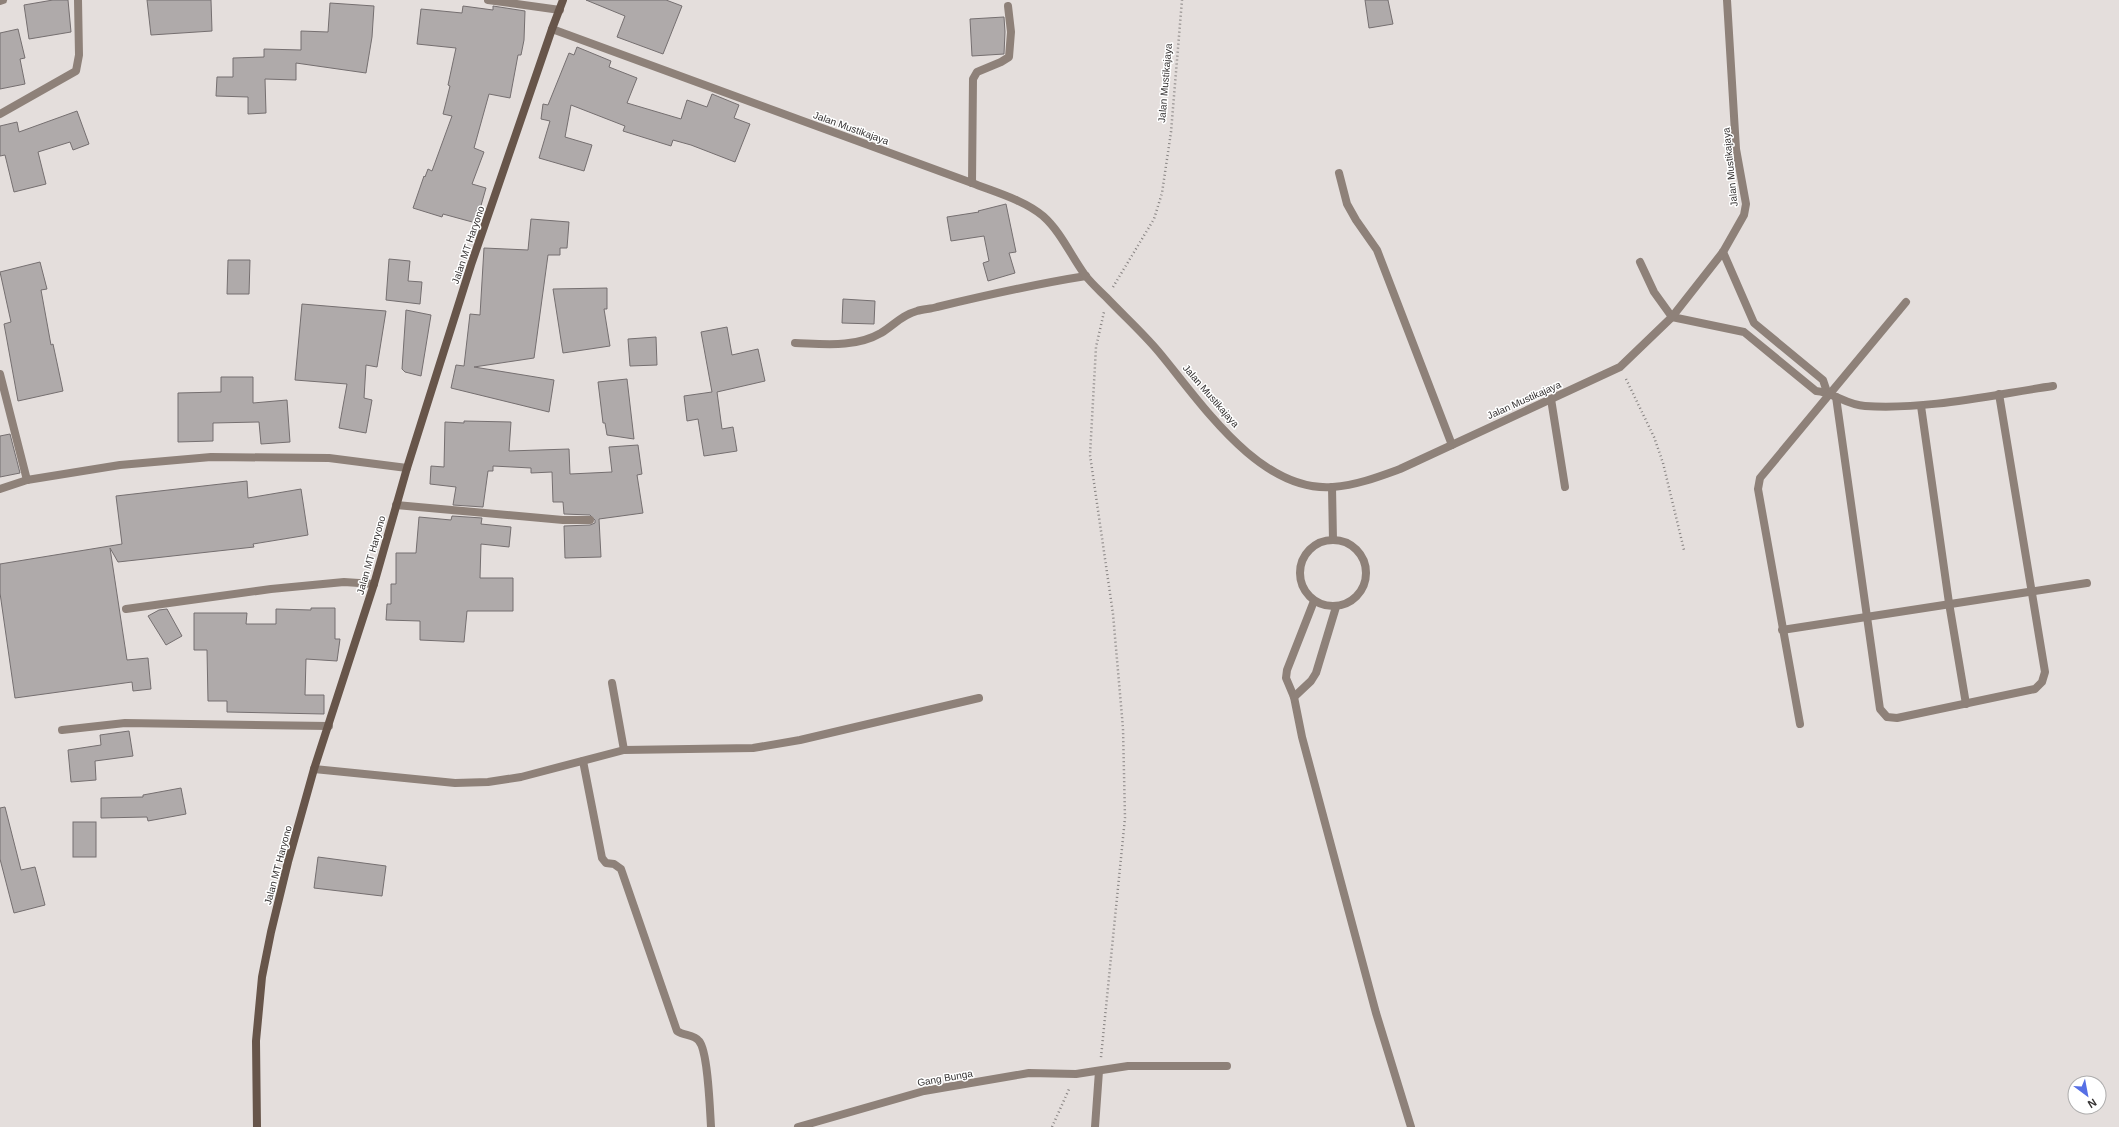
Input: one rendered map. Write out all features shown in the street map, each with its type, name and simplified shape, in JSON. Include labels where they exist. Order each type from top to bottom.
[{"type":"main road","name":"Jalan MT Haryono","points":[[257,1127],[256,1042],[262,977],[283,883],[314,769],[374,584],[396,504],[471,265],[552,29],[564,0]]},
{"type":"street","points":[[0,114],[76,71],[79,55],[78,0]]},
{"type":"street","points":[[488,0],[560,10]]},
{"type":"street","name":"Jalan Mustikajaya","points":[[552,29],[972,183],[1027,206],[1043,216],[1060,235],[1086,276],[1157,349],[1213,416],[1252,458],[1283,476],[1307,485],[1332,487],[1363,482],[1400,469],[1620,367],[1672,317],[1723,252],[1744,216],[1746,204],[1736,149],[1727,0]]},
{"type":"street","points":[[972,183],[973,79],[977,72],[1009,57],[1011,32],[1008,6]]},
{"type":"street","points":[[1339,173],[1347,204],[1356,220],[1377,250],[1452,444]]},
{"type":"street","points":[[1723,252],[1754,323],[1824,380],[1831,394],[1867,615],[1880,709],[1888,717],[1897,718],[2035,690],[2042,682],[2045,672],[1999,394]]},
{"type":"street","points":[[1640,262],[1654,292],[1672,317],[1744,332],[1816,391],[1831,394],[1852,404],[1865,406],[1921,406],[2053,386]]},
{"type":"street","points":[[795,344],[847,344],[870,338],[882,332],[903,315],[918,310],[1030,285],[1086,276]]},
{"type":"street","points":[[1800,724],[1758,489],[1760,478],[1906,302]]},
{"type":"street","points":[[0,374],[27,480]]},
{"type":"street","points":[[1551,399],[1565,487]]},
{"type":"street","points":[[1921,406],[1966,704]]},
{"type":"street","points":[[0,489],[27,480],[120,465],[211,457],[329,458],[407,468]]},
{"type":"street","points":[[1332,487],[1333,540]]},
{"type":"street","points":[[396,504],[563,520],[590,520]]},
{"type":"street","points":[[1323,541],[1342,541],[1356,549],[1363,560],[1366,572],[1363,588],[1358,595],[1352,601],[1336,606],[1324,606],[1314,601],[1306,594],[1301,584],[1299,574],[1301,563],[1306,554],[1314,546],[1323,541]]},
{"type":"street","points":[[126,609],[344,582],[374,584]]},
{"type":"street","points":[[1782,630],[1867,615],[2087,583]]},
{"type":"street","points":[[1314,601],[1287,670],[1286,678],[1294,697],[1302,737],[1376,1013],[1411,1127]]},
{"type":"street","points":[[1294,697],[1311,681],[1316,673],[1336,606]]},
{"type":"street","points":[[612,684],[624,750]]},
{"type":"street","points":[[314,769],[455,783],[488,782],[521,777],[624,750],[753,748],[800,740],[979,698]]},
{"type":"street","points":[[62,730],[125,723],[329,726]]},
{"type":"street","points":[[583,761],[602,858],[606,863],[614,864],[621,869],[677,1031],[696,1038],[704,1049],[711,1127]]},
{"type":"street","name":"Gang Bunga","points":[[798,1127],[924,1091],[1029,1073],[1076,1074],[1128,1066],[1226,1066]]},
{"type":"street","points":[[1095,1127],[1099,1071]]},
{"type":"path","name":"Jalan Mustikajaya","points":[[1107,298],[1154,219],[1162,193],[1171,132],[1182,0]]},
{"type":"path","points":[[1099,1071],[1125,818],[1123,728],[1113,614],[1090,455],[1096,347],[1107,298]]},
{"type":"path","points":[[1620,367],[1654,437],[1663,463],[1684,550]]},
{"type":"path","points":[[1052,1127],[1076,1074]]},
{"type":"building","points":[[53,0],[68,0],[71,32],[29,39],[24,5]]},
{"type":"building","points":[[147,0],[211,0],[212,31],[151,35]]},
{"type":"building","points":[[586,0],[666,0],[682,6],[663,54],[617,37],[625,16]]},
{"type":"building","points":[[1365,0],[1388,0],[1393,24],[1369,28]]},
{"type":"building","points":[[330,3],[374,6],[372,37],[366,73],[296,63],[296,80],[265,79],[266,113],[248,114],[248,97],[216,96],[217,77],[233,77],[233,58],[264,57],[264,49],[301,50],[301,31],[328,32]]},
{"type":"building","points":[[463,6],[493,10],[493,6],[525,11],[524,40],[521,55],[518,55],[510,98],[489,94],[474,148],[484,152],[472,184],[486,188],[476,223],[443,214],[442,217],[413,208],[424,176],[425,177],[428,169],[432,171],[452,116],[443,114],[450,86],[448,85],[456,48],[417,44],[421,9],[462,13]]},
{"type":"building","points":[[1004,17],[1004,54],[972,56],[970,19]]},
{"type":"building","points":[[18,29],[25,58],[20,59],[25,84],[0,89],[0,33]]},
{"type":"building","points":[[577,47],[611,61],[609,67],[637,78],[627,103],[681,119],[687,100],[707,107],[712,94],[739,105],[734,118],[750,124],[735,162],[691,145],[673,140],[671,146],[623,131],[625,126],[571,105],[565,137],[592,145],[584,171],[539,158],[550,121],[541,119],[543,104],[548,105],[569,53],[574,55]]},
{"type":"building","points":[[77,111],[89,144],[73,150],[70,142],[38,152],[46,184],[14,192],[5,155],[0,156],[0,126],[17,122],[19,132]]},
{"type":"building","points":[[1006,204],[1016,252],[1009,253],[1015,273],[988,281],[983,263],[989,261],[984,236],[951,241],[947,217],[979,212],[978,211]]},
{"type":"building","points":[[531,219],[569,222],[567,248],[560,248],[560,255],[548,255],[534,358],[474,367],[554,380],[549,412],[451,388],[456,365],[464,366],[470,314],[480,315],[484,248],[528,250]]},
{"type":"building","points":[[389,259],[410,261],[408,281],[422,282],[420,304],[386,300]]},
{"type":"building","points":[[228,260],[250,260],[249,294],[227,294]]},
{"type":"building","points":[[40,262],[47,289],[41,290],[51,345],[53,344],[63,391],[18,401],[4,324],[11,322],[0,272]]},
{"type":"building","points":[[607,288],[607,309],[604,309],[610,346],[563,353],[553,289]]},
{"type":"building","points":[[843,299],[875,301],[874,324],[842,323]]},
{"type":"building","points":[[302,304],[386,311],[377,367],[366,365],[364,398],[372,400],[366,433],[339,428],[347,384],[295,380]]},
{"type":"building","points":[[406,310],[431,315],[421,376],[405,372],[402,369]]},
{"type":"building","points":[[727,327],[732,355],[758,349],[765,381],[717,392],[722,429],[733,427],[737,451],[704,456],[698,419],[687,421],[684,396],[712,392],[701,332]]},
{"type":"building","points":[[656,337],[657,365],[630,366],[628,339]]},
{"type":"building","points":[[221,377],[253,377],[253,403],[287,400],[290,442],[261,444],[259,422],[213,423],[213,441],[178,442],[178,393],[221,392]]},
{"type":"building","points":[[627,379],[634,439],[607,435],[605,423],[603,423],[598,382]]},
{"type":"building","points":[[464,421],[511,422],[509,451],[569,449],[570,474],[612,472],[609,447],[638,445],[642,474],[637,475],[643,513],[599,519],[601,557],[565,558],[564,526],[590,525],[595,523],[595,520],[590,515],[564,514],[563,502],[553,502],[552,472],[531,473],[531,468],[493,466],[493,471],[488,471],[483,507],[453,505],[456,487],[430,484],[431,466],[444,467],[445,422],[464,423]]},
{"type":"building","points":[[10,434],[20,473],[0,477],[0,436]]},
{"type":"building","points":[[247,481],[248,498],[301,489],[308,535],[253,544],[254,547],[118,562],[110,548],[127,660],[148,658],[151,689],[133,691],[132,682],[15,698],[0,593],[0,564],[122,544],[116,496]]},
{"type":"building","points":[[452,516],[482,518],[481,524],[511,527],[509,547],[481,544],[480,578],[513,578],[513,611],[467,611],[464,642],[420,640],[420,621],[386,620],[387,604],[391,604],[391,584],[396,584],[396,553],[416,553],[419,517],[451,520]]},
{"type":"building","points":[[311,608],[335,608],[335,639],[340,639],[337,661],[306,659],[305,695],[324,695],[324,714],[227,712],[227,701],[208,701],[207,650],[194,650],[194,613],[247,613],[246,624],[276,624],[276,609],[311,610]]},
{"type":"building","points":[[167,609],[182,636],[166,645],[148,616],[159,610]]},
{"type":"building","points":[[129,731],[133,756],[95,761],[96,780],[71,782],[68,750],[101,745],[100,735]]},
{"type":"building","points":[[181,788],[186,814],[148,821],[147,817],[101,818],[101,798],[143,797],[143,795]]},
{"type":"building","points":[[5,807],[21,870],[35,867],[45,905],[14,913],[0,859],[0,808]]},
{"type":"building","points":[[73,822],[96,822],[96,857],[73,857]]},
{"type":"building","points":[[318,857],[386,866],[382,896],[314,888]]}]
